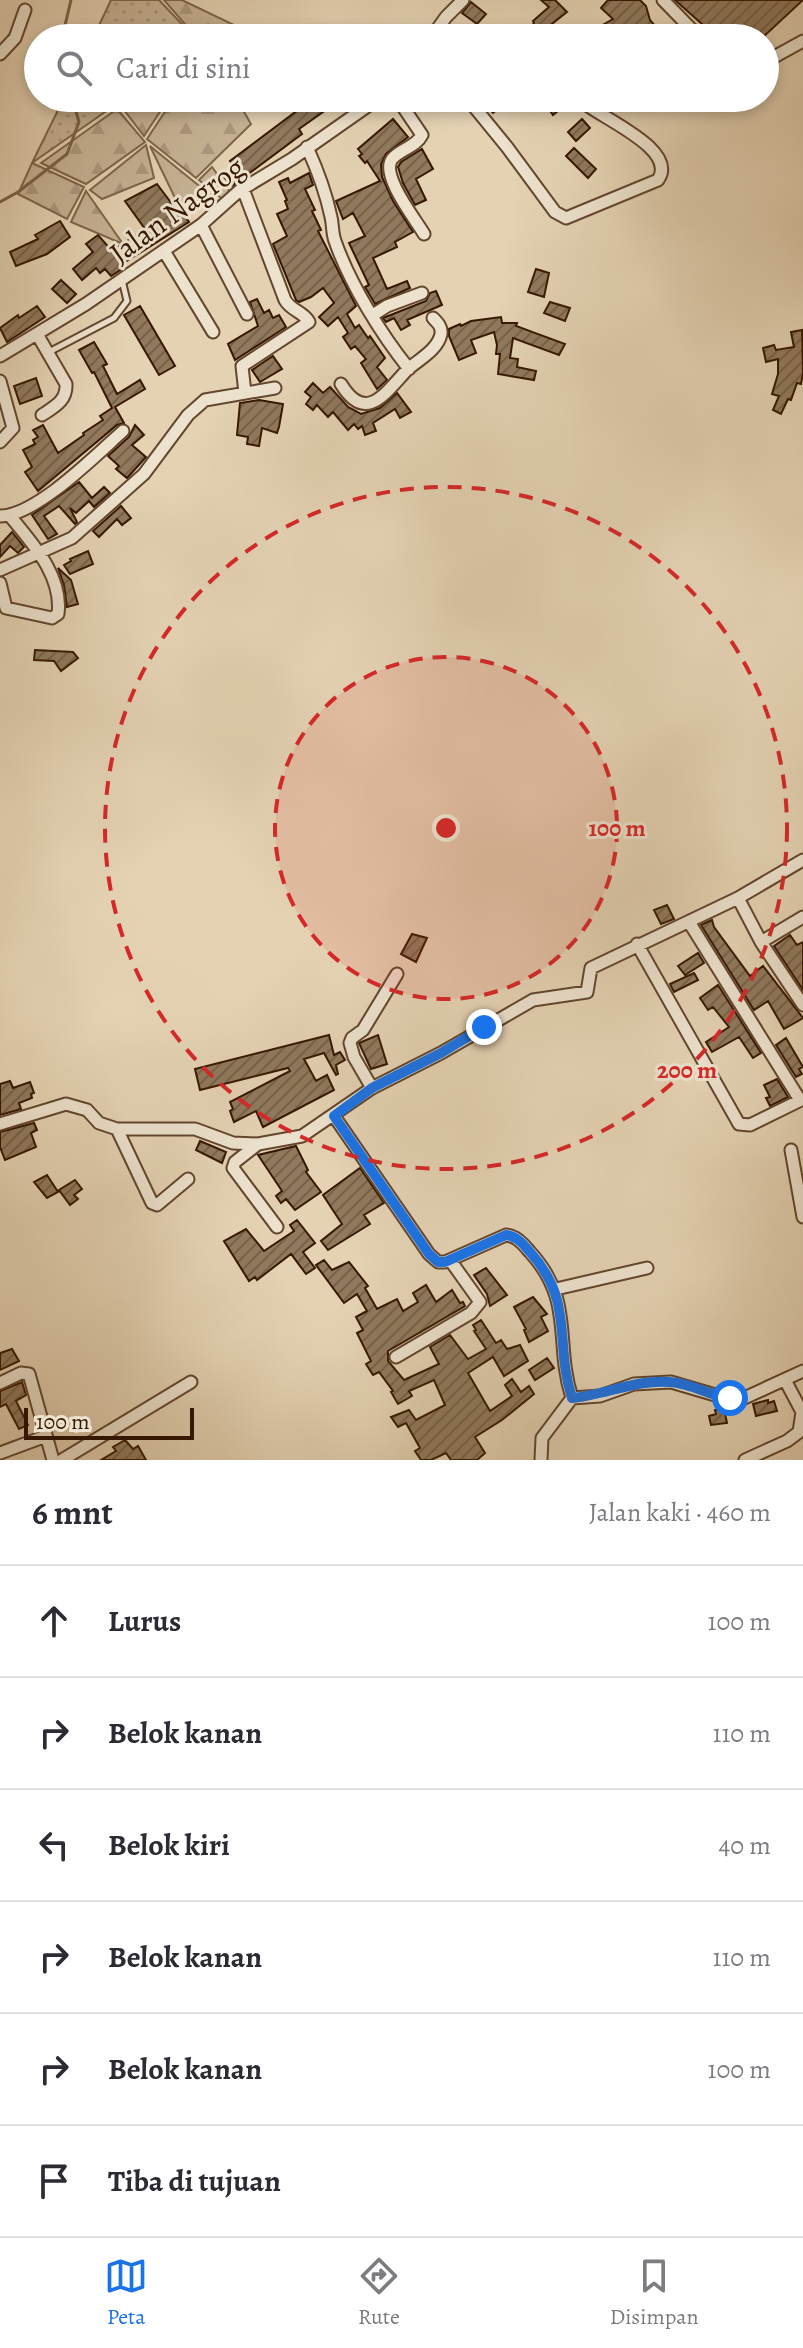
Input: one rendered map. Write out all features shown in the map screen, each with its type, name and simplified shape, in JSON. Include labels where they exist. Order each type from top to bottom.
[{"type":"street","points":[[441,24],[463,0]]},
{"type":"street","points":[[663,0],[684,24]]},
{"type":"street","points":[[0,54],[15,38],[25,10]]},
{"type":"street","points":[[779,54],[803,41]]},
{"type":"street","name":"Jalan Nagrog","points":[[2,358],[164,251],[243,189],[358,112]]},
{"type":"street","points":[[406,112],[422,135],[416,143],[393,158],[391,173],[406,209],[424,234]]},
{"type":"street","points":[[478,112],[555,212],[566,218],[658,180],[663,173],[654,150],[597,112]]},
{"type":"street","points":[[307,147],[324,190],[341,258],[386,339],[409,369]]},
{"type":"street","points":[[243,189],[285,300],[305,315],[309,322],[242,366],[245,393]]},
{"type":"street","points":[[201,225],[247,314]]},
{"type":"street","points":[[164,251],[213,332]]},
{"type":"street","points":[[373,315],[387,306],[422,293]]},
{"type":"street","points":[[341,384],[357,402],[369,404],[381,399],[433,349],[441,329],[433,318]]},
{"type":"street","points":[[37,334],[66,384],[61,401],[42,415]]},
{"type":"street","points":[[0,381],[13,428],[0,442]]},
{"type":"street","points":[[0,570],[72,538],[144,474],[188,415],[205,400],[275,388]]},
{"type":"street","points":[[0,583],[6,608],[56,617],[59,608],[53,579],[39,552],[5,516],[51,494],[123,431]]},
{"type":"street","points":[[0,1124],[66,1104],[87,1110],[99,1123],[117,1129],[195,1129],[233,1143],[258,1144],[303,1136],[372,1088],[533,1000],[587,992],[591,968],[738,898],[803,860]]},
{"type":"street","points":[[738,898],[761,942],[803,1005]]},
{"type":"street","points":[[761,942],[803,917]]},
{"type":"street","points":[[637,944],[739,1124],[750,1125],[802,1100],[689,922]]},
{"type":"street","points":[[372,1088],[354,1057],[350,1043],[363,1030],[397,974]]},
{"type":"street","points":[[334,1116],[429,1254],[441,1263],[510,1235],[533,1254],[556,1289],[572,1398]]},
{"type":"street","points":[[117,1129],[152,1203],[157,1205],[163,1202],[188,1179]]},
{"type":"street","points":[[258,1144],[235,1162],[233,1168],[277,1227]]},
{"type":"street","points":[[791,1150],[798,1170],[803,1217]]},
{"type":"street","points":[[396,1357],[471,1313],[480,1302],[450,1260]]},
{"type":"street","points":[[556,1289],[647,1268]]},
{"type":"street","points":[[541,1460],[542,1438],[572,1398],[600,1396],[634,1384],[671,1382],[740,1400],[803,1371]]},
{"type":"street","points":[[0,1383],[28,1373],[53,1460]]},
{"type":"street","points":[[745,1460],[787,1441],[799,1432],[802,1412],[785,1380]]},
{"type":"street","points":[[62,1460],[191,1382]]},
{"type":"street","points":[[0,1453],[46,1436]]},
{"type":"lane","points":[[49,352],[97,329],[123,309],[128,295],[122,279]]},
{"type":"green space","points":[[111,0],[159,0],[182,24],[100,24]]},
{"type":"green space","points":[[164,0],[182,0],[232,24],[185,24]]},
{"type":"green space","points":[[57,112],[105,112],[32,163]]},
{"type":"green space","points":[[113,112],[120,112],[145,142],[86,184],[41,163]]},
{"type":"green space","points":[[126,112],[160,112],[144,136]]},
{"type":"green space","points":[[165,112],[244,112],[251,124],[196,178],[147,139]]},
{"type":"green space","points":[[146,145],[154,178],[102,199],[90,190]]},
{"type":"green space","points":[[150,146],[219,202],[176,200]]},
{"type":"green space","points":[[32,163],[84,187],[67,219],[18,194]]},
{"type":"green space","points":[[212,167],[230,192],[222,199],[199,180]]},
{"type":"green space","points":[[86,191],[123,244],[71,222]]},
{"type":"building","points":[[541,0],[555,0],[567,12],[552,24],[533,24],[533,21],[549,7]]},
{"type":"building","points":[[608,0],[640,0],[653,24],[604,24],[613,19],[601,8]]},
{"type":"building","points":[[675,0],[803,0],[777,24],[702,24]]},
{"type":"building","points":[[471,2],[486,14],[477,24],[462,13]]},
{"type":"building","points":[[295,112],[323,112],[299,129],[302,134],[232,186],[223,176],[234,167],[230,161]]},
{"type":"building","points":[[393,119],[408,137],[386,154],[381,164],[382,177],[413,232],[395,242],[397,247],[373,258],[387,289],[407,281],[410,288],[375,304],[365,287],[369,285],[349,243],[365,236],[353,213],[343,219],[336,201],[380,181],[367,161],[365,163],[359,156],[362,154],[358,149]]},
{"type":"building","points":[[582,119],[590,128],[576,141],[568,132]]},
{"type":"building","points":[[574,148],[596,169],[588,178],[566,156]]},
{"type":"building","points":[[422,149],[433,169],[416,179],[426,200],[415,205],[398,167]]},
{"type":"building","points":[[309,173],[313,185],[305,189],[315,210],[312,211],[321,230],[318,231],[356,306],[347,314],[355,328],[359,325],[368,338],[370,336],[385,358],[377,367],[387,380],[377,389],[361,363],[366,359],[355,346],[351,349],[343,337],[348,333],[338,317],[328,326],[319,317],[334,303],[323,288],[311,297],[299,302],[296,300],[273,244],[287,236],[277,214],[288,209],[279,182],[288,178],[290,183]]},
{"type":"building","points":[[157,184],[189,222],[122,264],[125,267],[111,276],[105,269],[100,273],[96,268],[82,280],[73,269],[93,252],[86,244],[98,235],[112,251],[145,229],[125,201]]},
{"type":"building","points":[[60,221],[70,237],[47,254],[16,266],[10,252],[38,239],[35,235]]},
{"type":"building","points":[[536,269],[549,273],[544,297],[528,292]]},
{"type":"building","points":[[61,280],[76,294],[67,303],[52,289]]},
{"type":"building","points":[[436,291],[442,305],[407,320],[410,325],[401,330],[394,318],[386,322],[383,318],[426,301],[430,293]]},
{"type":"building","points":[[257,299],[264,313],[269,310],[273,318],[279,315],[286,327],[235,360],[228,344],[258,326],[250,302]]},
{"type":"building","points":[[550,302],[570,308],[565,321],[544,313]]},
{"type":"building","points":[[37,306],[45,317],[7,342],[0,328]]},
{"type":"building","points":[[140,306],[175,366],[159,375],[124,315]]},
{"type":"building","points":[[501,317],[502,323],[517,323],[516,326],[565,344],[559,355],[513,338],[510,358],[518,359],[517,367],[536,371],[534,380],[498,374],[500,354],[496,354],[494,332],[471,340],[476,353],[459,360],[449,329],[471,321]]},
{"type":"building","points":[[802,330],[801,384],[797,383],[791,400],[788,399],[781,414],[773,410],[779,396],[772,394],[778,374],[778,359],[766,362],[763,348],[774,345],[776,350],[794,347],[791,332]]},
{"type":"building","points":[[94,342],[107,364],[103,366],[117,394],[140,380],[145,389],[115,407],[124,423],[117,425],[38,491],[25,472],[32,467],[23,450],[35,444],[33,440],[38,437],[33,430],[43,425],[58,453],[103,420],[100,416],[112,408],[79,350]]},
{"type":"building","points":[[273,356],[282,369],[260,382],[252,370]]},
{"type":"building","points":[[36,378],[42,396],[20,404],[14,386]]},
{"type":"building","points":[[313,383],[323,393],[330,387],[348,407],[361,414],[380,408],[397,393],[411,412],[400,418],[395,409],[373,423],[376,431],[365,435],[362,426],[358,429],[354,424],[348,430],[333,412],[328,417],[317,405],[313,410],[306,404],[311,397],[305,392]]},
{"type":"building","points":[[259,400],[283,404],[277,433],[262,428],[259,446],[247,444],[248,437],[237,435],[240,403]]},
{"type":"building","points":[[135,425],[144,435],[132,445],[146,457],[127,478],[116,469],[119,466],[108,456],[129,437]]},
{"type":"building","points":[[79,482],[92,498],[104,487],[110,493],[94,507],[89,501],[76,513],[70,508],[77,522],[75,524],[59,506],[44,516],[57,534],[48,539],[32,515]]},
{"type":"building","points":[[121,506],[131,518],[122,525],[117,519],[99,537],[93,531]]},
{"type":"building","points":[[12,532],[24,547],[18,553],[10,546],[0,557],[0,545]]},
{"type":"building","points":[[88,551],[93,564],[70,574],[64,565]]},
{"type":"building","points":[[58,568],[71,580],[78,604],[67,607]]},
{"type":"building","points":[[35,650],[73,652],[78,658],[61,671],[54,661],[34,660]]},
{"type":"building","points":[[667,905],[674,919],[661,924],[654,910]]},
{"type":"building","points":[[712,920],[750,976],[763,966],[803,1018],[784,1029],[768,1001],[754,1010],[701,925]]},
{"type":"building","points":[[412,934],[427,938],[416,962],[401,954]]},
{"type":"building","points":[[790,935],[797,945],[803,942],[803,990],[774,946]]},
{"type":"building","points":[[698,953],[704,963],[685,975],[678,966]]},
{"type":"building","points":[[694,973],[698,980],[674,992],[670,984]]},
{"type":"building","points":[[718,985],[761,1053],[753,1058],[739,1037],[712,1052],[706,1042],[729,1027],[713,1007],[708,1010],[700,998]]},
{"type":"building","points":[[329,1035],[334,1055],[340,1052],[345,1060],[336,1065],[338,1074],[324,1053],[304,1059],[316,1081],[327,1075],[334,1090],[263,1127],[256,1111],[234,1122],[230,1102],[290,1071],[288,1068],[200,1090],[195,1069]]},
{"type":"building","points":[[378,1035],[387,1064],[371,1069],[359,1043]]},
{"type":"building","points":[[786,1038],[803,1067],[799,1069],[802,1074],[796,1077],[776,1045]]},
{"type":"building","points":[[777,1079],[788,1097],[770,1106],[766,1098],[770,1097],[764,1085]]},
{"type":"building","points":[[10,1081],[13,1088],[30,1082],[34,1093],[31,1094],[32,1098],[19,1103],[21,1109],[0,1115],[0,1084]]},
{"type":"building","points":[[34,1123],[37,1130],[31,1133],[36,1147],[5,1160],[0,1147],[0,1132]]},
{"type":"building","points":[[200,1141],[226,1152],[222,1163],[196,1150]]},
{"type":"building","points":[[296,1146],[308,1170],[306,1172],[321,1192],[295,1210],[286,1199],[281,1203],[276,1196],[282,1191],[258,1155]]},
{"type":"building","points":[[360,1168],[384,1203],[364,1215],[370,1224],[328,1250],[321,1241],[342,1224],[323,1195]]},
{"type":"building","points":[[47,1175],[58,1192],[47,1198],[34,1182]]},
{"type":"building","points":[[75,1180],[82,1189],[74,1195],[78,1199],[70,1205],[59,1190]]},
{"type":"building","points":[[297,1220],[315,1243],[303,1252],[315,1268],[306,1274],[291,1254],[257,1280],[255,1277],[249,1281],[224,1241],[246,1229],[264,1251],[294,1231],[290,1225]]},
{"type":"building","points":[[324,1260],[332,1270],[349,1262],[368,1286],[365,1288],[377,1309],[397,1299],[403,1311],[418,1302],[413,1293],[426,1285],[436,1302],[452,1290],[460,1303],[463,1302],[465,1306],[388,1351],[388,1361],[404,1380],[439,1364],[430,1347],[450,1335],[468,1359],[486,1349],[474,1331],[473,1325],[481,1320],[496,1343],[501,1340],[507,1349],[520,1345],[528,1361],[504,1376],[493,1357],[468,1373],[490,1411],[512,1396],[505,1385],[512,1379],[521,1392],[529,1386],[534,1394],[475,1437],[485,1453],[477,1460],[451,1460],[446,1453],[431,1460],[421,1460],[415,1451],[420,1448],[406,1423],[398,1427],[391,1417],[409,1410],[416,1420],[445,1405],[434,1380],[409,1391],[412,1396],[398,1404],[379,1372],[373,1375],[366,1364],[371,1361],[357,1333],[363,1330],[356,1317],[367,1311],[357,1294],[344,1303],[316,1265]]},
{"type":"building","points":[[486,1268],[507,1295],[490,1306],[487,1294],[474,1275]]},
{"type":"building","points":[[533,1297],[547,1314],[541,1317],[548,1331],[529,1342],[514,1307]]},
{"type":"building","points":[[12,1349],[19,1361],[0,1370],[0,1353]]},
{"type":"building","points":[[547,1358],[554,1368],[535,1380],[529,1370]]},
{"type":"building","points":[[22,1382],[26,1395],[16,1401],[28,1425],[19,1429],[6,1404],[0,1407],[0,1391]]},
{"type":"building","points":[[768,1400],[768,1403],[774,1401],[777,1411],[756,1416],[753,1404]]},
{"type":"building","points":[[724,1409],[727,1423],[711,1425],[709,1416],[716,1414],[715,1410]]},
{"type":"building","points":[[125,1440],[133,1449],[138,1446],[146,1460],[101,1460],[116,1451],[113,1447]]},
{"type":"waterway","points":[[65,24],[71,0]]},
{"type":"waterway","points":[[0,202],[67,154],[79,122],[76,112]]},
{"type":"route","points":[[484,1027],[372,1088],[334,1116],[429,1254],[438,1262],[445,1262],[506,1235],[517,1238],[533,1254],[556,1289],[564,1361],[572,1398],[600,1396],[634,1384],[671,1382],[730,1398]]}]
